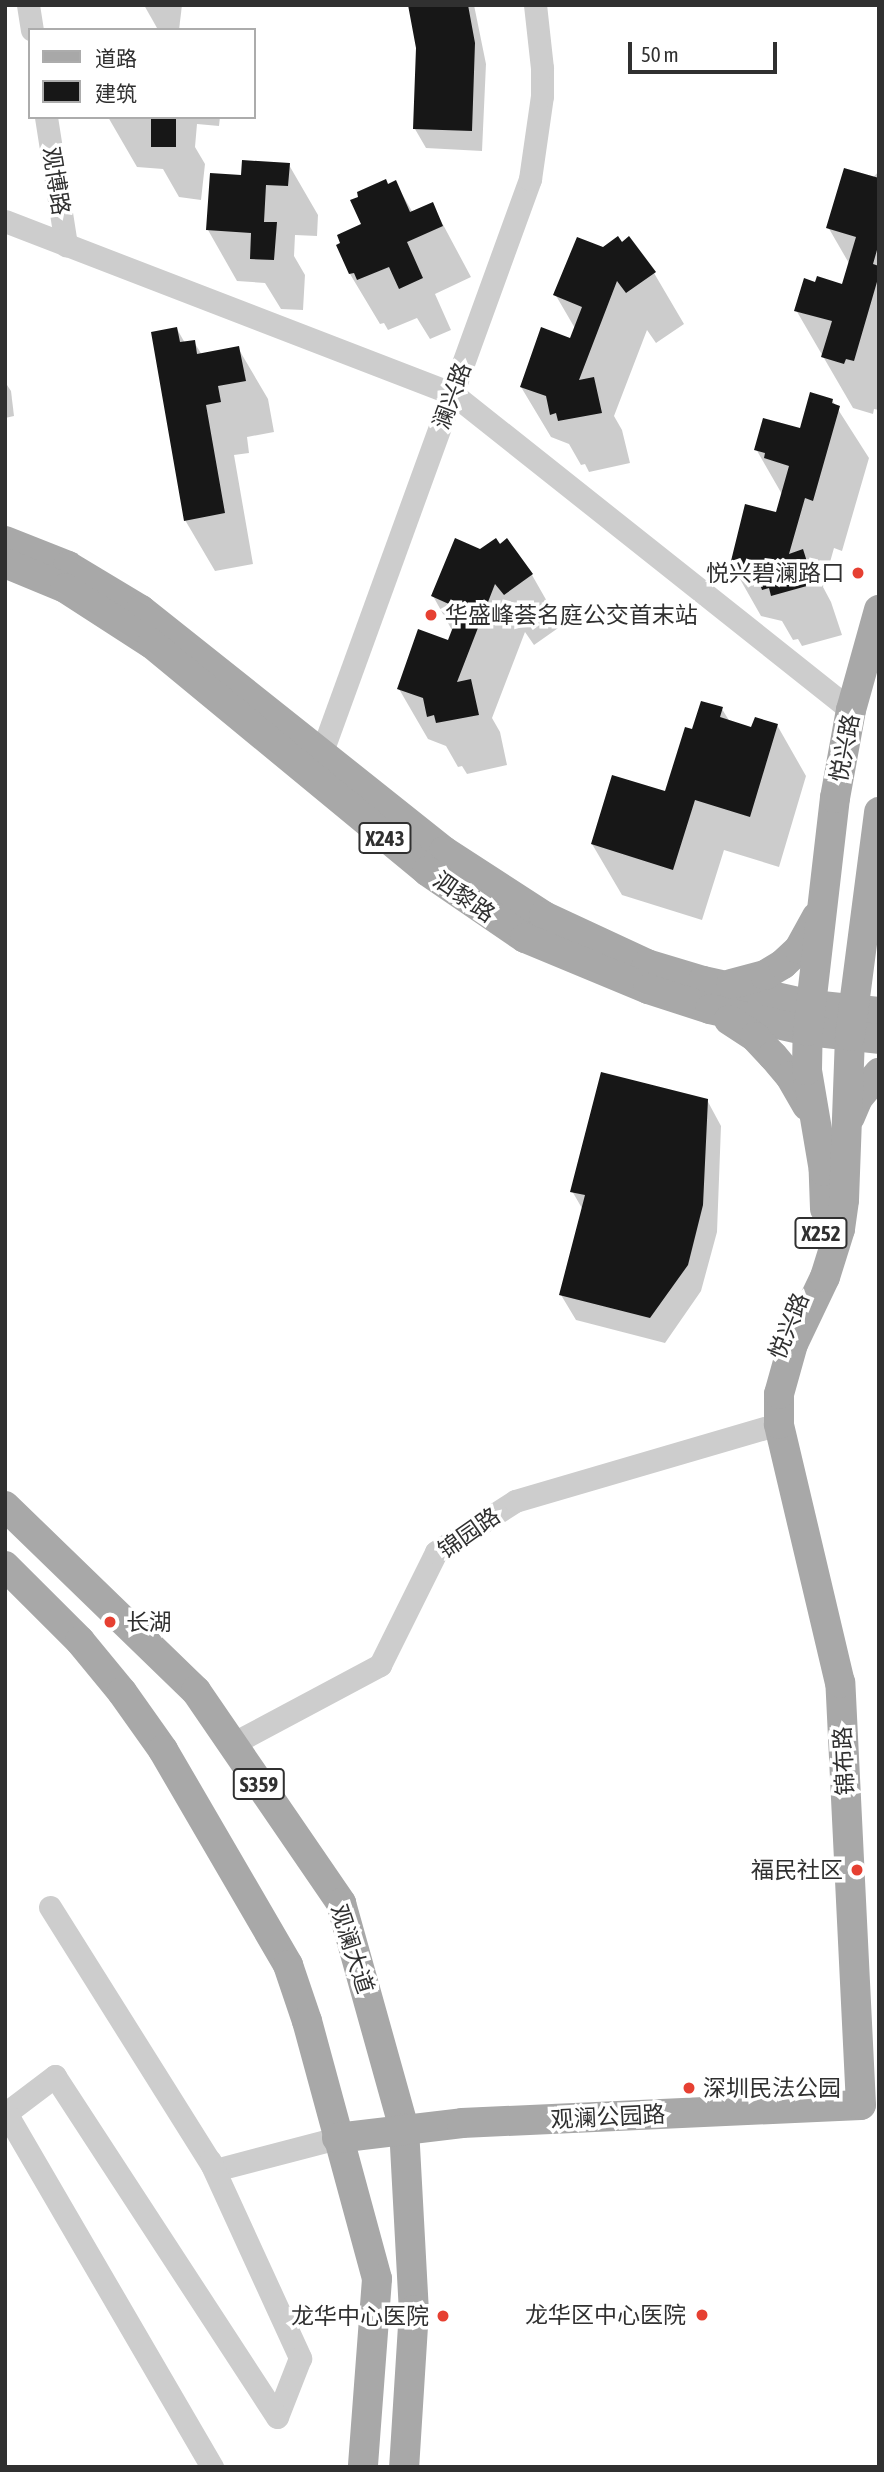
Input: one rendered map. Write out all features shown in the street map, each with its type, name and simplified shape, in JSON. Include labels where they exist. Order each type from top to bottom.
[{"type":"main road","name":"泗黎路","points":[[5,541],[68,566],[141,610],[317,765],[427,871],[525,938],[636,985],[716,997],[810,1018],[865,1024]]},
{"type":"main road","name":"泗黎路","points":[[5,563],[65,588],[110,615],[317,765]]},
{"type":"main road","name":"悦兴路","points":[[779,1424],[769,1409],[771,1374],[815,1260],[826,1201],[824,1171],[807,1070],[810,1018],[835,798],[851,710],[879,610]]},
{"type":"main road","name":"悦兴路","points":[[779,1424],[779,1394],[784,1370],[825,1277],[840,1229],[846,1142],[865,1024],[864,926],[879,812]]},
{"type":"main road","points":[[816,1126],[790,1076],[716,997],[783,964],[799,949],[823,904]]},
{"type":"main road","points":[[864,926],[868,950],[879,970]]},
{"type":"main road","points":[[846,1142],[849,1119],[858,1098],[879,1073]]},
{"type":"main road","name":"锦布路","points":[[779,1424],[840,1683],[870,2104]]},
{"type":"main road","name":"观澜大道","points":[[5,1506],[196,1691],[341,1903],[404,2128],[414,2311],[404,2467]]},
{"type":"main road","name":"S359","points":[[5,1566],[80,1641],[122,1692],[163,1751],[257,1907],[288,1965],[307,2021],[377,2279],[363,2467]]},
{"type":"main road","name":"观澜公园路","points":[[337,2138],[404,2128],[870,2104]]},
{"type":"street","points":[[28,5],[32,28]]},
{"type":"street","name":"澜兴路","points":[[317,765],[522,206],[533,165],[542,82],[535,5]]},
{"type":"street","name":"观博路","points":[[46,119],[66,245]]},
{"type":"street","points":[[5,221],[453,394],[851,710]]},
{"type":"street","name":"锦园路","points":[[232,1744],[380,1665],[436,1552],[515,1501],[779,1424]]},
{"type":"street","points":[[50,1907],[215,2170],[337,2138]]},
{"type":"street","points":[[210,2161],[300,2358],[276,2417],[55,2076],[6,2113],[212,2467]]},
{"type":"building","points":[[408,5],[468,5],[475,43],[472,131],[413,129],[416,48]]},
{"type":"building","points":[[151,119],[176,119],[176,147],[151,147]]},
{"type":"building","points":[[242,160],[290,163],[288,186],[266,185],[264,222],[277,222],[274,260],[250,259],[251,233],[206,230],[210,173],[241,175]]},
{"type":"building","points":[[844,168],[879,178],[879,243],[873,264],[879,266],[879,275],[854,361],[846,359],[844,364],[821,357],[832,321],[794,311],[804,278],[815,282],[817,276],[842,284],[856,237],[826,228]]},
{"type":"building","points":[[386,179],[388,184],[396,180],[410,212],[433,202],[443,226],[407,242],[423,278],[399,289],[389,267],[357,280],[354,273],[349,274],[336,245],[340,243],[337,235],[361,224],[350,200],[358,197],[357,192]]},
{"type":"building","points":[[618,236],[622,242],[629,236],[656,272],[626,293],[617,281],[579,380],[594,377],[602,413],[558,421],[556,413],[550,415],[546,396],[520,387],[541,327],[570,338],[582,307],[553,295],[577,237],[603,247]]},
{"type":"building","points":[[177,327],[180,342],[195,340],[197,354],[239,346],[246,381],[218,386],[221,402],[206,405],[225,513],[184,521],[151,332]]},
{"type":"building","points":[[810,392],[833,399],[832,403],[840,406],[813,501],[805,498],[789,554],[803,549],[814,584],[771,596],[769,588],[762,590],[756,572],[730,565],[745,504],[776,512],[789,466],[764,458],[765,453],[754,450],[763,418],[800,428]]},
{"type":"building","points":[[455,538],[480,549],[496,538],[500,544],[507,538],[533,574],[504,595],[495,584],[457,682],[471,679],[479,715],[436,723],[434,715],[427,717],[423,698],[397,689],[418,629],[448,640],[460,609],[431,596]]},
{"type":"building","points":[[701,701],[723,707],[720,717],[751,727],[755,717],[778,724],[750,817],[695,800],[673,870],[591,844],[612,775],[665,791],[685,727],[692,729]]},
{"type":"building","points":[[601,1072],[708,1099],[703,1205],[688,1265],[650,1318],[559,1295],[585,1195],[570,1192]]},
{"type":"place","name":"悦兴碧澜路口","points":[[858,573]]},
{"type":"place","name":"华盛峰荟名庭公交首末站","points":[[431,615]]},
{"type":"place","name":"长湖","points":[[110,1622]]},
{"type":"place","name":"福民社区","points":[[857,1870]]},
{"type":"place","name":"深圳民法公园","points":[[689,2088]]},
{"type":"place","name":"龙华区中心医院","points":[[702,2315]]},
{"type":"place","name":"龙华中心医院","points":[[443,2316]]}]
